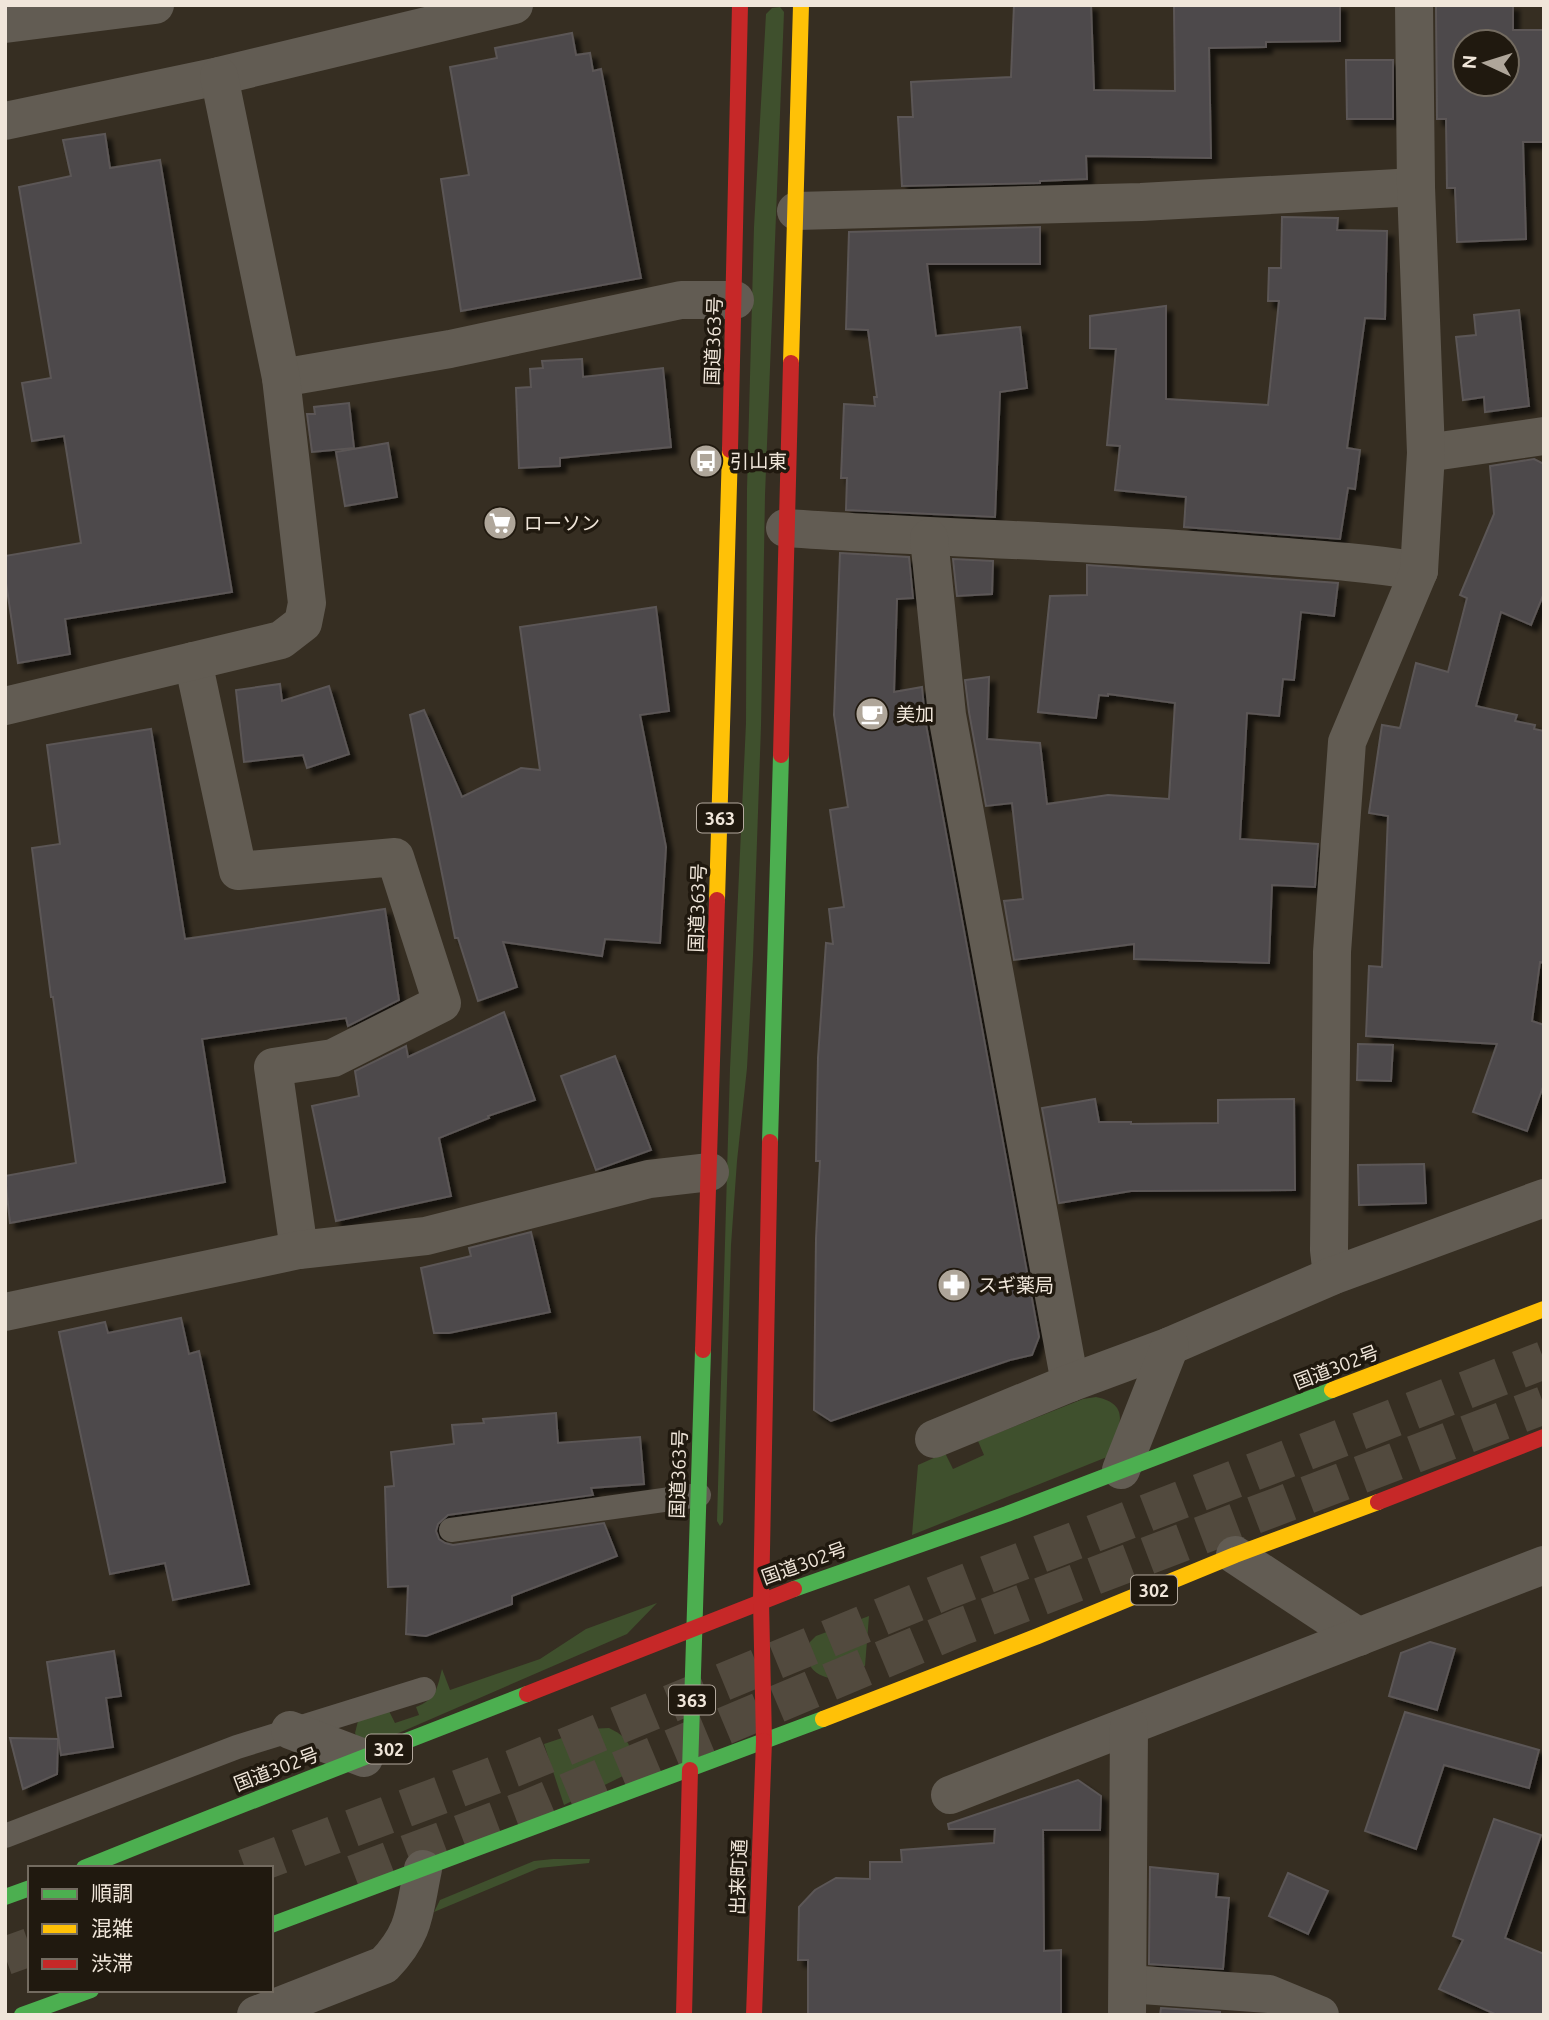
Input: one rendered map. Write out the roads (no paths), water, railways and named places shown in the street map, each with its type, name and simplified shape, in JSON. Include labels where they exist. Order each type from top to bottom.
[{"type":"main road","name":"国道363号","points":[[690,1770],[735,300],[740,5]]},
{"type":"main road","points":[[764,1741],[761,1601],[785,528],[800,5]]},
{"type":"main road","name":"国道302号","points":[[88,1866],[278,1789],[365,1758],[482,1710],[694,1630],[761,1601],[1007,1514],[1544,1309]]},
{"type":"main road","points":[[1350,1384],[1468,1321]]},
{"type":"main road","name":"302","points":[[273,1924],[690,1770],[1544,1437]]},
{"type":"main road","name":"出来町通","points":[[754,2015],[764,1741]]},
{"type":"main road","points":[[684,2015],[690,1770]]},
{"type":"main road","points":[[5,1897],[28,1889]]},
{"type":"main road","points":[[22,2015],[85,1992]]},
{"type":"street","points":[[5,24],[155,5]]},
{"type":"street","points":[[5,121],[219,76],[514,5]]},
{"type":"street","points":[[1332,1276],[1329,1250],[1332,952],[1347,742],[1419,571],[1426,453],[1416,187],[1414,5]]},
{"type":"street","points":[[5,706],[281,640],[303,623],[307,603],[281,378],[219,76]]},
{"type":"street","points":[[796,211],[1141,202],[1416,187]]},
{"type":"street","points":[[281,378],[450,349],[681,300],[735,300]]},
{"type":"street","points":[[1426,453],[1544,436]]},
{"type":"street","points":[[785,528],[929,538],[1104,543],[1374,564],[1419,571]]},
{"type":"street","points":[[929,538],[947,715],[1070,1383]]},
{"type":"street","points":[[193,661],[238,871],[395,857],[442,1003],[333,1058],[273,1067],[299,1250]]},
{"type":"street","points":[[5,1312],[299,1250],[426,1236],[649,1179],[710,1172]]},
{"type":"street","points":[[951,1440],[1070,1383],[1170,1346],[1332,1276],[1544,1198]]},
{"type":"street","points":[[1121,1470],[1170,1346]]},
{"type":"street","points":[[1236,1555],[1359,1637]]},
{"type":"street","points":[[950,1795],[1544,1565]]},
{"type":"street","points":[[1129,1726],[1127,2000],[1269,1994],[1320,2015]]},
{"type":"street","points":[[290,1730],[365,1758]]},
{"type":"street","points":[[256,2015],[384,1965],[400,1948],[411,1928],[423,1869]]},
{"type":"lane","points":[[452,1530],[699,1495]]},
{"type":"lane","points":[[5,1836],[237,1747],[290,1730],[402,1701],[424,1689]]},
{"type":"tunnel","points":[[250,1866],[514,1768],[947,1590],[1544,1360]]},
{"type":"tunnel","points":[[354,1874],[529,1808],[963,1626],[1544,1405]]},
{"type":"tunnel","points":[[5,1956],[28,1948]]},
{"type":"place","name":"引山東","points":[[706,461]]},
{"type":"place","name":"ローソン","points":[[500,523]]},
{"type":"place","name":"美加","points":[[872,714]]},
{"type":"place","name":"スギ薬局","points":[[954,1285]]}]
